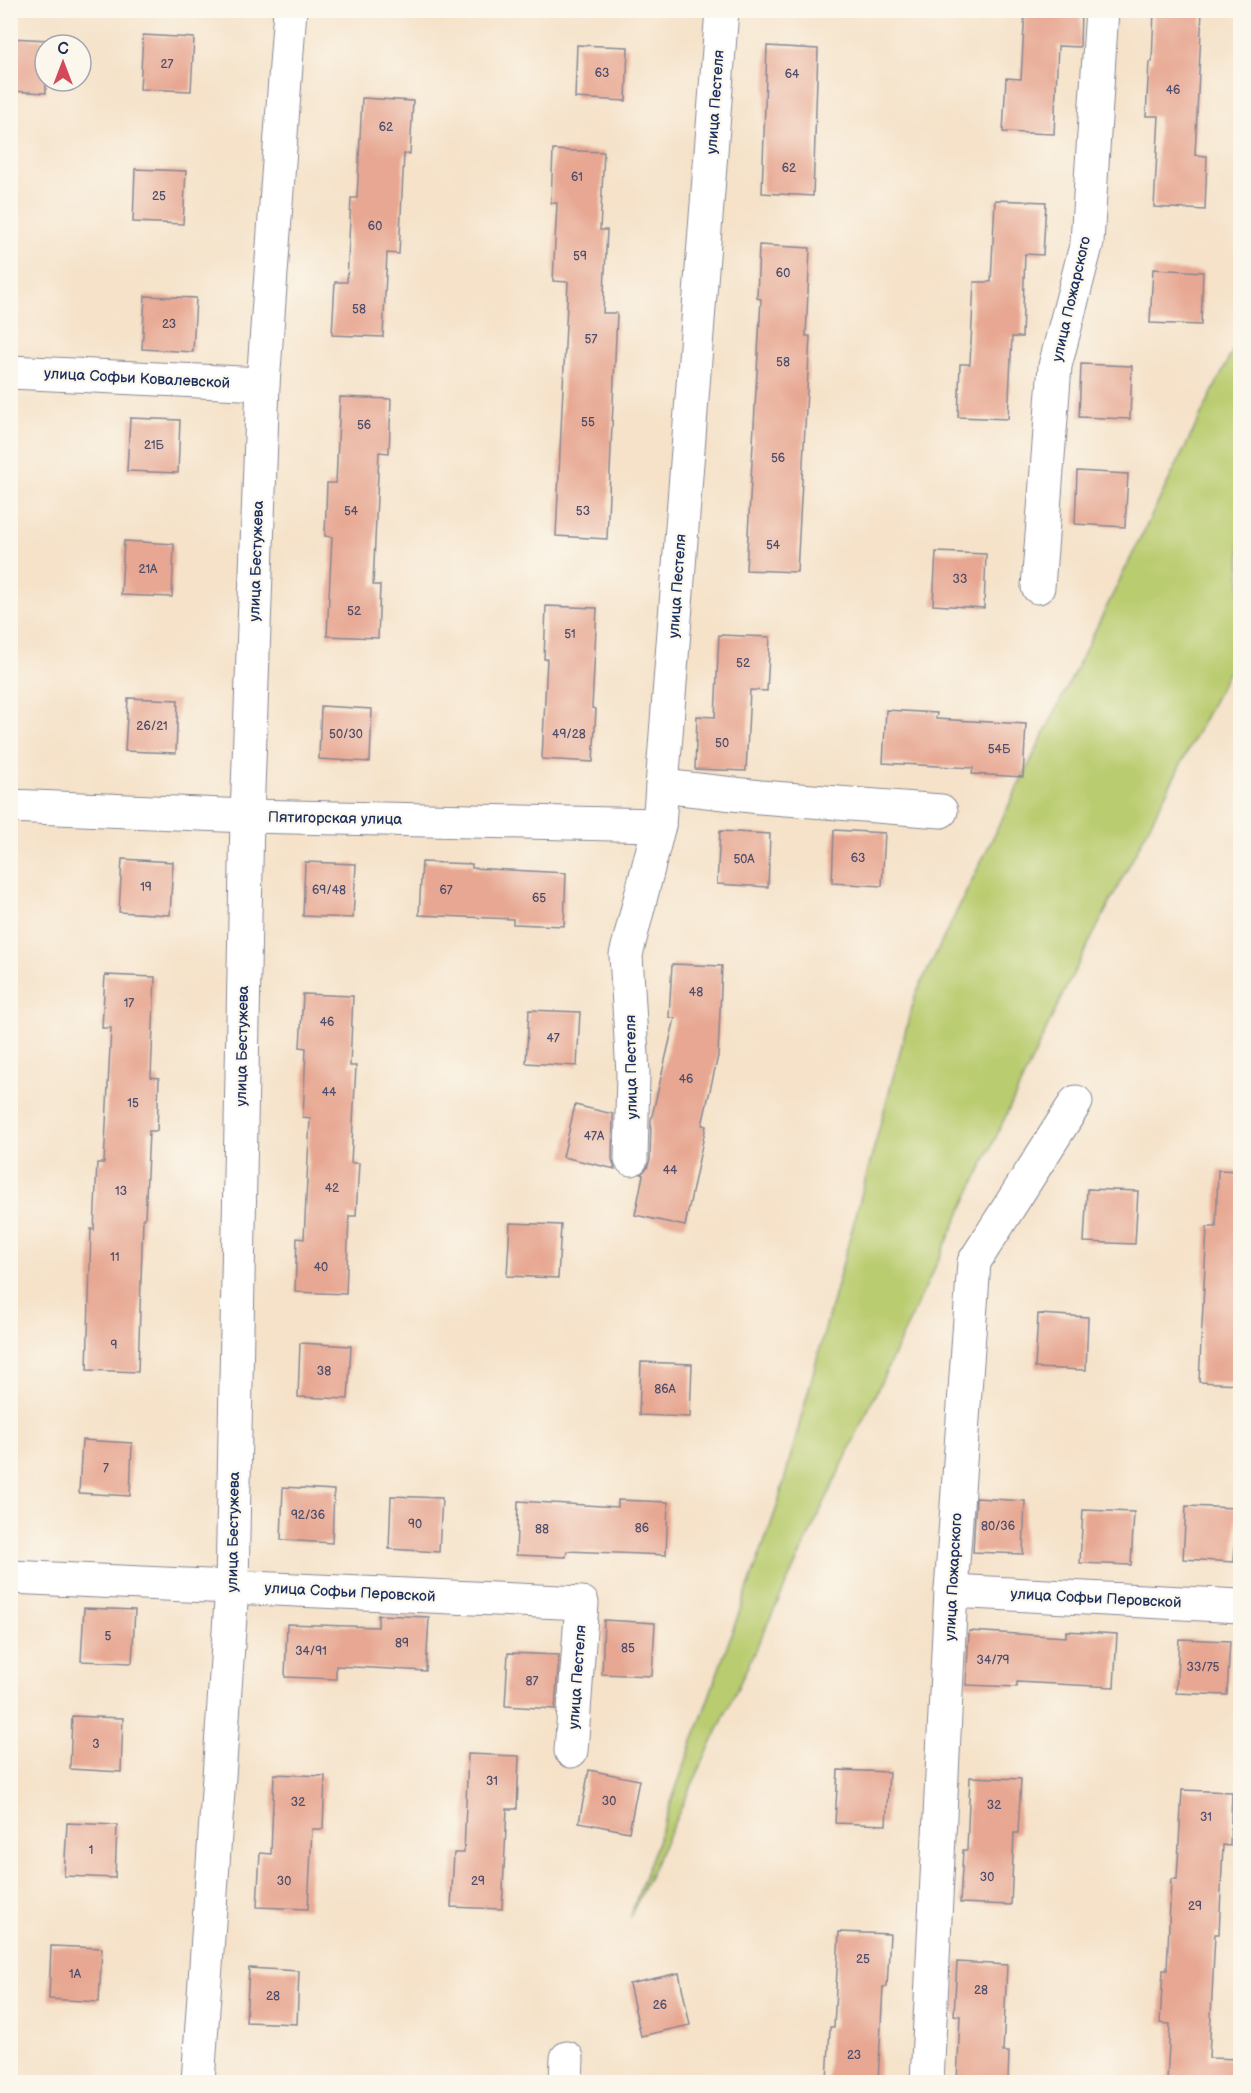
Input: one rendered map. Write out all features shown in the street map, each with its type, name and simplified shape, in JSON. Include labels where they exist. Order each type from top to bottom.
[{"type":"street","name":"улица Бестужева","points":[[198,2082],[232,1587],[247,816],[263,384],[290,10]]},
{"type":"street","name":"улица Пестеля","points":[[630,1158],[633,1073],[626,955],[659,825],[722,10]]},
{"type":"street","name":"улица Пожарского","points":[[1038,588],[1055,366],[1087,242],[1102,10]]},
{"type":"street","name":"улица Софьи Ковалевской","points":[[10,372],[263,384]]},
{"type":"street","points":[[662,786],[759,797],[941,811]]},
{"type":"street","name":"Пятигорская улица","points":[[10,806],[247,816],[659,825]]},
{"type":"street","name":"улица Пожарского","points":[[927,2082],[951,1591],[974,1262],[1077,1102]]},
{"type":"street","name":"улица Софьи Перовской","points":[[10,1576],[582,1603]]},
{"type":"street","name":"улица Софьи Перовской","points":[[951,1591],[1240,1606]]},
{"type":"street","name":"улица Пестеля","points":[[571,1751],[582,1603]]},
{"type":"green space","points":[[1240,336],[1240,649],[1064,992],[630,1917],[777,1507],[915,996]]},
{"type":"building","points":[[1025,10],[1081,10],[1080,47],[1058,46],[1054,134],[1003,132],[1006,78],[1021,79]]},
{"type":"building","points":[[1154,10],[1202,10],[1195,155],[1207,156],[1205,210],[1154,207],[1159,116],[1146,116],[1149,62],[1152,62]]},
{"type":"building","points":[[143,35],[194,38],[191,91],[140,89]]},
{"type":"building","points":[[10,38],[33,39],[33,92],[10,91]]},
{"type":"building","points":[[577,45],[628,47],[626,101],[575,98]]},
{"type":"building","points":[[767,46],[818,49],[813,196],[762,193]]},
{"type":"building","points":[[362,98],[413,101],[410,154],[404,154],[399,254],[387,253],[383,337],[332,335],[335,282],[347,282],[351,198],[357,198]]},
{"type":"building","points":[[553,150],[604,152],[600,230],[607,230],[603,313],[617,313],[607,539],[556,536],[568,282],[553,281],[557,203],[551,203]]},
{"type":"building","points":[[135,169],[186,171],[183,224],[133,222]]},
{"type":"building","points":[[995,200],[1046,202],[1043,255],[1025,254],[1022,337],[1012,337],[1008,419],[958,417],[960,364],[970,364],[974,282],[991,282]]},
{"type":"building","points":[[759,245],[810,248],[806,336],[810,336],[797,572],[746,570],[761,299],[757,298]]},
{"type":"building","points":[[1153,269],[1203,272],[1201,325],[1150,323]]},
{"type":"building","points":[[145,296],[196,298],[193,352],[142,349]]},
{"type":"building","points":[[1081,364],[1132,366],[1130,419],[1079,417]]},
{"type":"building","points":[[340,397],[391,399],[389,453],[379,452],[373,585],[380,585],[378,638],[327,636],[332,537],[325,536],[327,483],[336,483]]},
{"type":"building","points":[[130,418],[180,420],[178,473],[127,471]]},
{"type":"building","points":[[1077,471],[1128,474],[1125,527],[1075,524]]},
{"type":"building","points":[[124,541],[174,544],[172,597],[121,595]]},
{"type":"building","points":[[936,552],[986,554],[984,608],[933,605]]},
{"type":"building","points":[[546,606],[597,608],[592,708],[596,709],[593,762],[542,759],[547,659],[544,659]]},
{"type":"building","points":[[719,635],[770,637],[767,691],[750,690],[746,771],[695,769],[697,716],[715,717]]},
{"type":"building","points":[[128,698],[178,700],[176,753],[125,751]]},
{"type":"building","points":[[321,706],[372,709],[370,762],[319,759]]},
{"type":"building","points":[[886,710],[937,713],[936,719],[1026,724],[1023,777],[972,774],[973,768],[883,763]]},
{"type":"building","points":[[834,830],[885,833],[882,886],[832,883]]},
{"type":"building","points":[[720,831],[770,834],[768,887],[717,884]]},
{"type":"building","points":[[122,859],[173,862],[170,915],[119,912]]},
{"type":"building","points":[[305,862],[356,864],[353,918],[303,916]]},
{"type":"building","points":[[422,862],[472,864],[472,868],[566,873],[564,926],[513,924],[513,919],[419,915]]},
{"type":"building","points":[[672,964],[722,966],[718,1056],[702,1125],[706,1126],[685,1226],[635,1215],[643,1175],[641,1174],[647,1168],[650,1160],[651,1120],[675,1018],[669,1017]]},
{"type":"building","points":[[105,975],[155,977],[151,1077],[159,1078],[157,1131],[149,1131],[145,1218],[143,1218],[138,1372],[87,1370],[91,1229],[94,1230],[97,1163],[104,1163],[111,1028],[102,1028]]},
{"type":"building","points":[[303,994],[353,996],[350,1066],[356,1066],[351,1163],[359,1163],[356,1216],[349,1216],[346,1294],[295,1292],[297,1238],[304,1239],[310,1118],[303,1117],[306,1048],[300,1047]]},
{"type":"building","points":[[529,1010],[580,1012],[577,1066],[526,1063]]},
{"type":"building","points":[[575,1105],[613,1114],[612,1159],[615,1169],[563,1157]]},
{"type":"building","points":[[1218,1170],[1240,1171],[1240,1384],[1199,1382],[1207,1227],[1216,1227]]},
{"type":"building","points":[[1087,1189],[1138,1191],[1135,1244],[1084,1242]]},
{"type":"building","points":[[510,1223],[561,1225],[558,1278],[507,1276]]},
{"type":"building","points":[[1038,1314],[1088,1317],[1086,1370],[1035,1368]]},
{"type":"building","points":[[300,1343],[351,1346],[348,1399],[298,1397]]},
{"type":"building","points":[[641,1362],[692,1364],[690,1417],[639,1415]]},
{"type":"building","points":[[82,1440],[132,1443],[130,1496],[79,1493]]},
{"type":"building","points":[[283,1487],[334,1490],[332,1543],[281,1540]]},
{"type":"building","points":[[391,1496],[442,1498],[439,1552],[389,1549]]},
{"type":"building","points":[[976,1498],[1025,1501],[1023,1554],[973,1552]]},
{"type":"building","points":[[618,1500],[668,1502],[666,1555],[567,1551],[566,1557],[516,1555],[518,1501],[618,1507]]},
{"type":"building","points":[[1186,1506],[1237,1508],[1234,1562],[1183,1559]]},
{"type":"building","points":[[1083,1510],[1134,1512],[1131,1565],[1080,1563]]},
{"type":"building","points":[[84,1608],[135,1610],[132,1663],[81,1661]]},
{"type":"building","points":[[378,1615],[429,1617],[426,1671],[336,1666],[336,1679],[285,1677],[287,1624],[378,1627]]},
{"type":"building","points":[[604,1620],[655,1623],[652,1676],[602,1674]]},
{"type":"building","points":[[969,1631],[1066,1637],[1066,1631],[1117,1634],[1114,1687],[1017,1682],[1017,1687],[966,1685]]},
{"type":"building","points":[[1179,1639],[1230,1641],[1227,1695],[1176,1693]]},
{"type":"building","points":[[508,1653],[559,1655],[555,1709],[505,1706]]},
{"type":"building","points":[[72,1716],[123,1718],[121,1772],[70,1769]]},
{"type":"building","points":[[468,1754],[519,1756],[517,1809],[507,1809],[502,1909],[451,1907],[454,1853],[464,1853]]},
{"type":"building","points":[[589,1770],[639,1780],[629,1832],[579,1822]]},
{"type":"building","points":[[838,1770],[889,1772],[886,1825],[835,1823]]},
{"type":"building","points":[[274,1774],[325,1776],[323,1829],[312,1829],[308,1909],[257,1907],[260,1853],[271,1854]]},
{"type":"building","points":[[970,1777],[1021,1779],[1018,1833],[1014,1833],[1011,1905],[960,1903],[963,1850],[967,1850]]},
{"type":"building","points":[[1182,1790],[1232,1792],[1230,1846],[1223,1845],[1219,1934],[1215,1934],[1209,2058],[1240,2059],[1240,2082],[1167,2082],[1170,2024],[1160,2023],[1163,1970],[1167,1970],[1171,1879],[1177,1879]]},
{"type":"building","points":[[67,1823],[117,1825],[115,1878],[64,1876]]},
{"type":"building","points":[[839,1932],[890,1934],[887,1987],[883,1987],[878,2082],[827,2081],[830,2027],[834,2027]]},
{"type":"building","points":[[51,1946],[102,1948],[99,2002],[49,1999]]},
{"type":"building","points":[[957,1962],[1007,1965],[1003,2052],[1009,2052],[1008,2082],[957,2082],[960,2016],[954,2015]]},
{"type":"building","points":[[249,1968],[299,1971],[297,2024],[246,2022]]},
{"type":"building","points":[[679,1973],[690,2025],[641,2036],[629,1984]]}]
